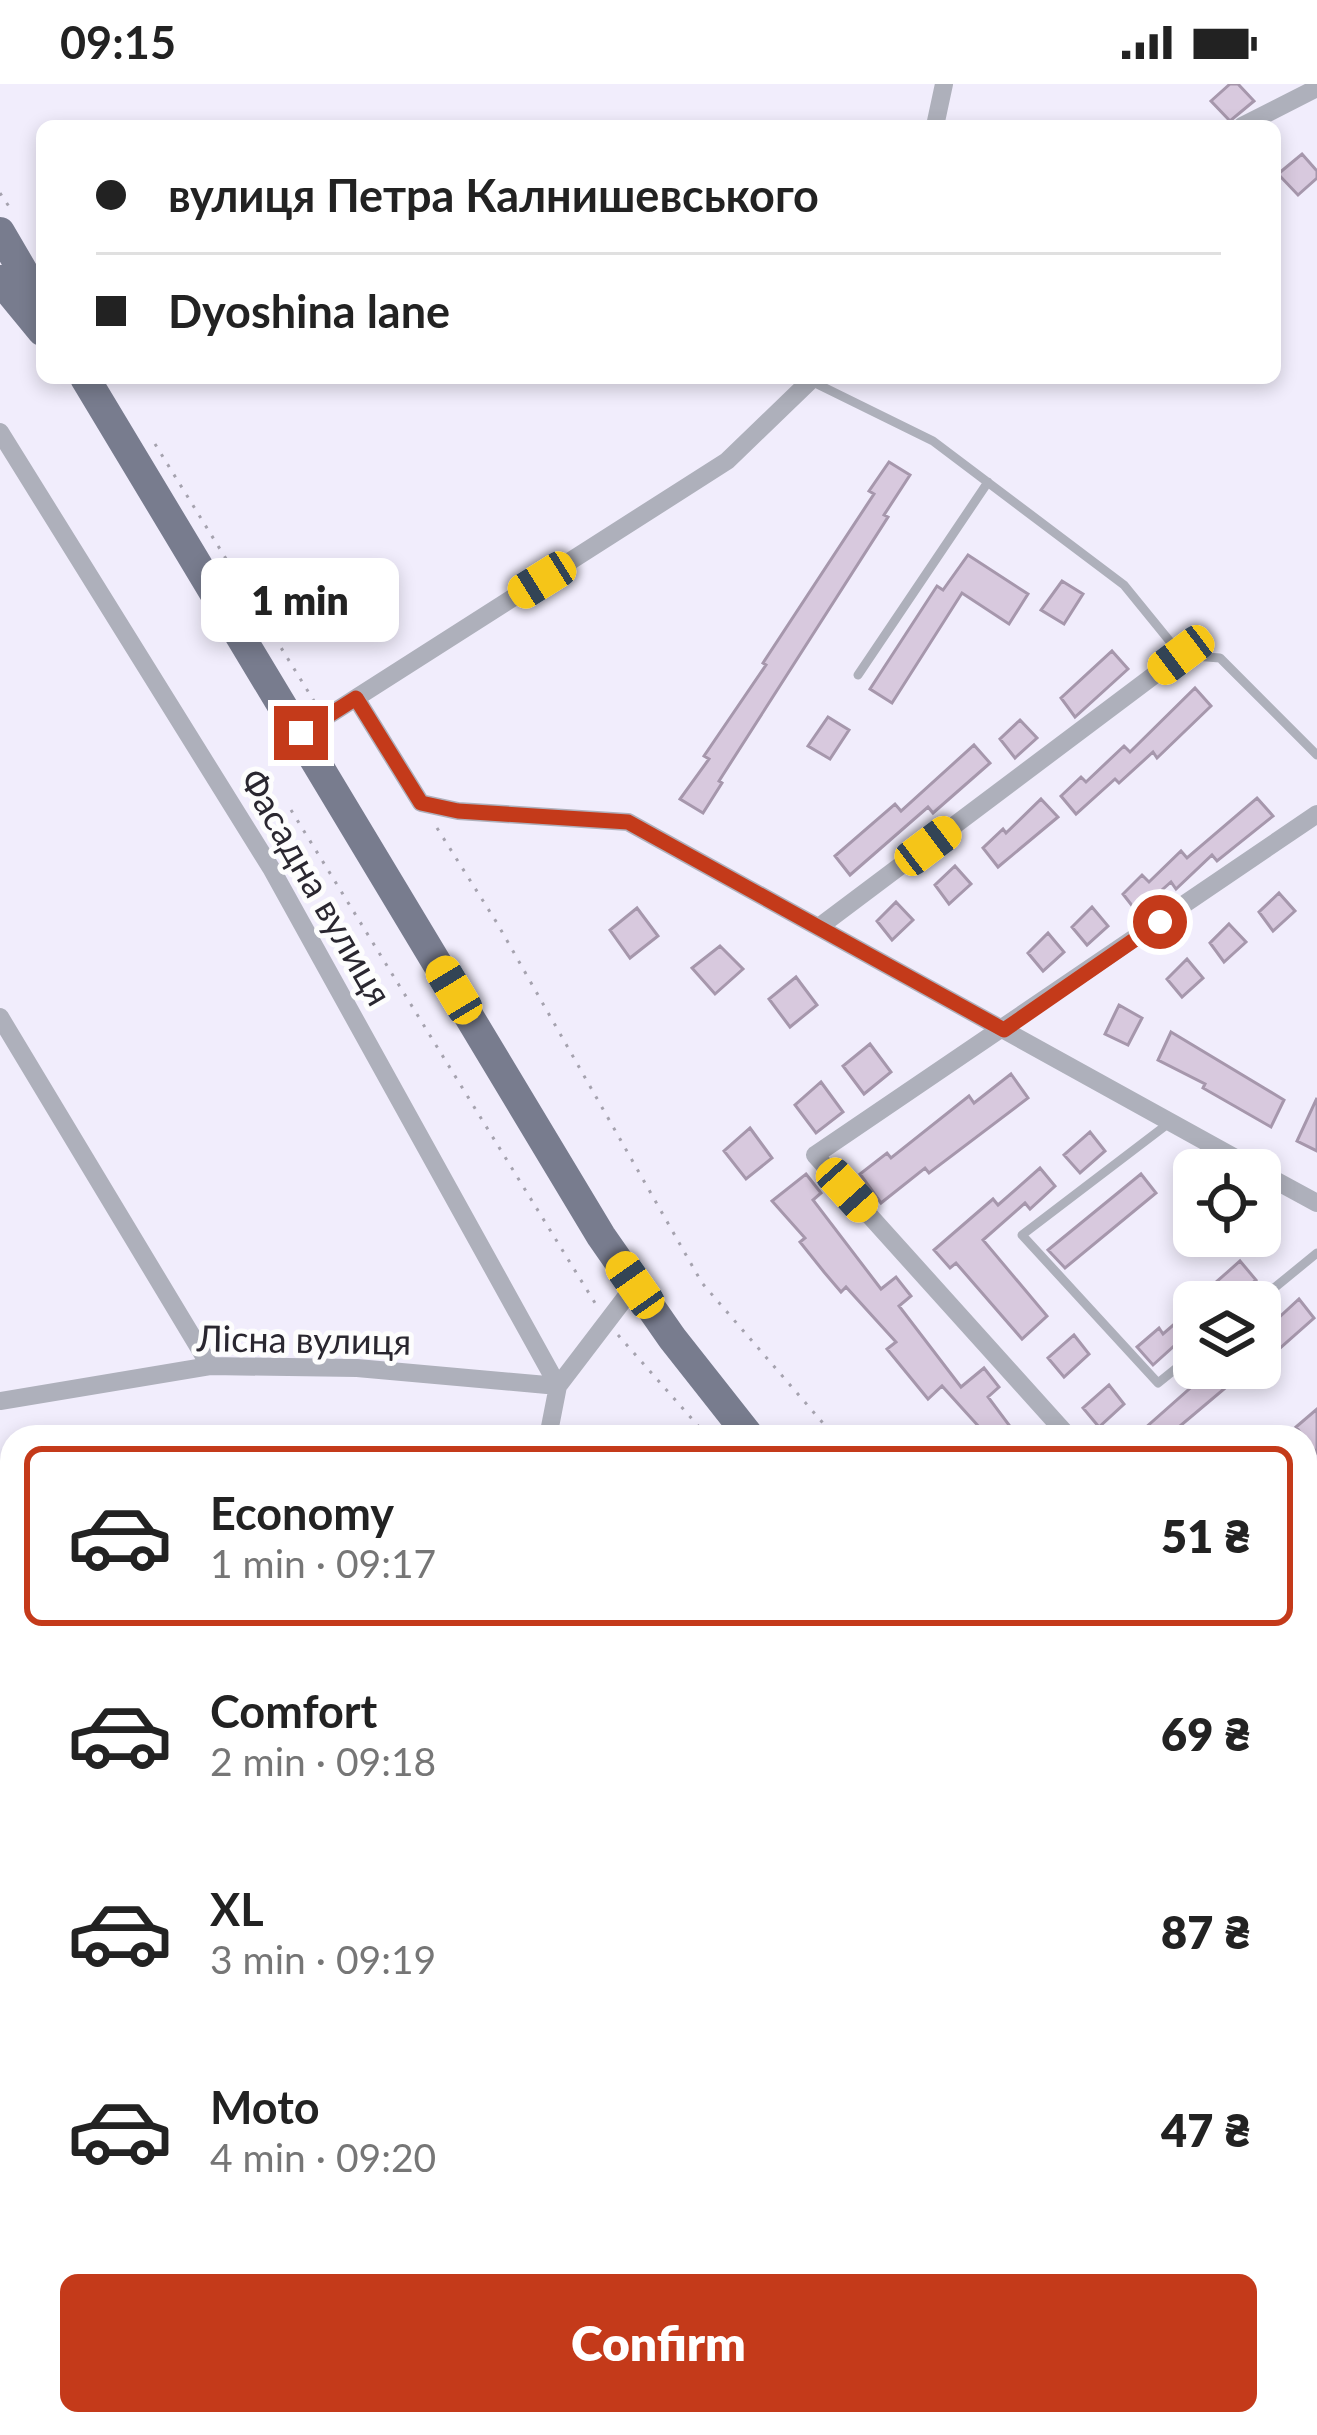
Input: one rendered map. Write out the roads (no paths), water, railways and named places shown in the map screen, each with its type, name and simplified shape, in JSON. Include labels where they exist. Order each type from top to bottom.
[{"type":"main road","points":[[0,232],[36,294]]},
{"type":"main road","points":[[0,280],[36,324]]},
{"type":"main road","points":[[88,385],[312,725],[602,1236],[741,1425]]},
{"type":"street","points":[[936,120],[944,84]]},
{"type":"street","points":[[1254,120],[1317,88]]},
{"type":"street","points":[[312,725],[728,461],[807,384]]},
{"type":"street","name":"Фасадна вулиця","points":[[0,431],[271,868],[558,1386]]},
{"type":"street","points":[[819,928],[1181,655]]},
{"type":"street","points":[[356,698],[421,803],[458,811],[628,822],[1218,1149]]},
{"type":"street","points":[[1058,1425],[815,1155],[1317,814]]},
{"type":"street","points":[[0,1017],[210,1366]]},
{"type":"street","points":[[1281,1183],[1317,1203]]},
{"type":"street","points":[[550,1425],[558,1386],[635,1285]]},
{"type":"street","name":"Лісна вулиця","points":[[0,1401],[210,1366],[357,1368],[558,1386]]},
{"type":"lane","points":[[822,384],[933,440],[1124,585],[1181,655],[1220,658],[1317,754]]},
{"type":"lane","points":[[858,675],[988,482]]},
{"type":"lane","points":[[1170,1122],[1022,1234],[1158,1383],[1173,1371]]},
{"type":"lane","points":[[1281,1282],[1317,1252]]}]
